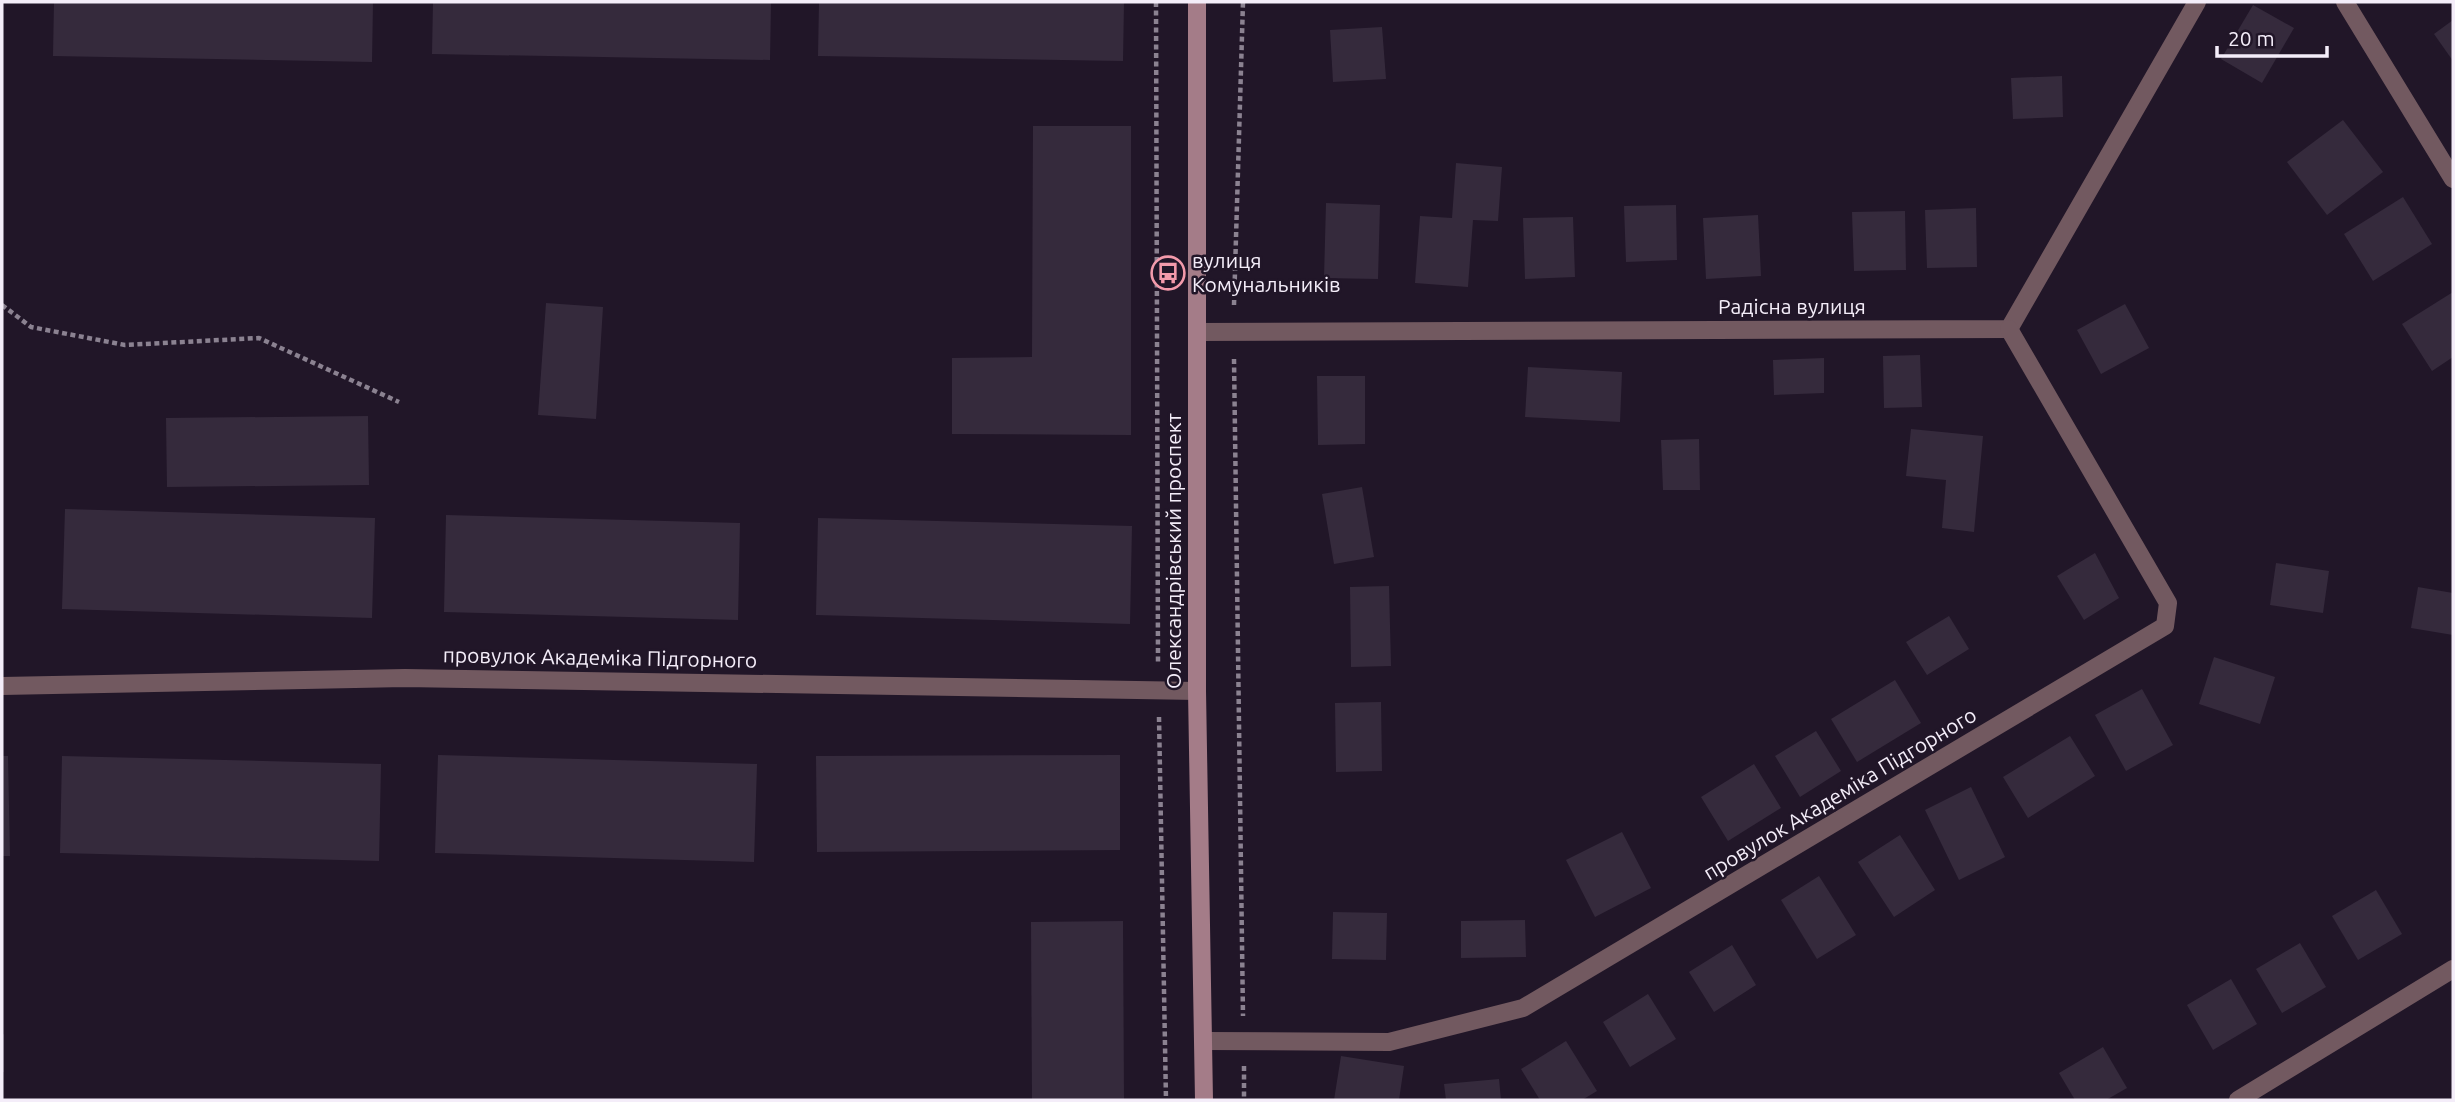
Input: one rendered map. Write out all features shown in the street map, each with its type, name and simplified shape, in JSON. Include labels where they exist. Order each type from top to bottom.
[{"type":"main road","name":"Олександрівський проспект","points":[[1197,2],[1197,691],[1204,1100]]},
{"type":"street","points":[[2009,329],[2197,2]]},
{"type":"street","points":[[2345,2],[2453,179]]},
{"type":"street","name":"провулок Академіка Підгорного","points":[[1204,1041],[1390,1042],[1523,1008],[2165,626],[2168,603],[2009,329]]},
{"type":"street","name":"Радісна вулиця","points":[[1197,332],[2009,329]]},
{"type":"street","name":"провулок Академіка Підгорного","points":[[2,686],[405,678],[1197,691]]},
{"type":"street","points":[[2238,1100],[2453,969]]},
{"type":"path","points":[[1156,2],[1158,690],[1166,1100]]},
{"type":"path","points":[[1243,2],[1233,332],[1244,1100]]},
{"type":"path","points":[[2,305],[31,327],[125,345],[259,338],[399,402]]},
{"type":"building","points":[[54,2],[373,2],[372,62],[53,56]]},
{"type":"building","points":[[433,2],[771,2],[770,60],[432,54]]},
{"type":"building","points":[[819,2],[1124,2],[1123,61],[818,56]]},
{"type":"building","points":[[2253,5],[2294,28],[2262,83],[2221,59]]},
{"type":"building","points":[[2453,20],[2453,61],[2434,34]]},
{"type":"building","points":[[1382,27],[1386,79],[1333,82],[1330,30]]},
{"type":"building","points":[[2062,76],[2063,117],[2013,119],[2011,78]]},
{"type":"building","points":[[2343,120],[2383,172],[2327,215],[2287,162]]},
{"type":"building","points":[[1033,126],[1131,126],[1131,435],[952,434],[952,358],[1032,357]]},
{"type":"building","points":[[1456,163],[1502,167],[1498,221],[1473,220],[1468,287],[1415,283],[1420,216],[1452,218]]},
{"type":"building","points":[[2403,197],[2432,244],[2373,281],[2344,234]]},
{"type":"building","points":[[1326,203],[1380,205],[1378,279],[1324,278]]},
{"type":"building","points":[[1676,205],[1677,260],[1626,262],[1624,206]]},
{"type":"building","points":[[1976,208],[1977,267],[1927,268],[1925,210]]},
{"type":"building","points":[[1905,211],[1906,270],[1854,271],[1852,212]]},
{"type":"building","points":[[1758,215],[1761,276],[1706,279],[1703,218]]},
{"type":"building","points":[[1573,217],[1575,277],[1525,279],[1523,218]]},
{"type":"building","points":[[2453,292],[2453,357],[2432,371],[2402,324]]},
{"type":"building","points":[[546,303],[603,307],[596,419],[538,415]]},
{"type":"building","points":[[2125,304],[2149,348],[2101,374],[2077,330]]},
{"type":"building","points":[[1920,355],[1922,407],[1884,408],[1883,356]]},
{"type":"building","points":[[1824,358],[1824,393],[1774,395],[1773,360]]},
{"type":"building","points":[[1528,367],[1622,372],[1620,422],[1525,417]]},
{"type":"building","points":[[1317,376],[1365,376],[1365,444],[1318,445]]},
{"type":"building","points":[[368,416],[369,485],[167,487],[166,418]]},
{"type":"building","points":[[1911,429],[1983,436],[1974,532],[1942,528],[1946,480],[1906,476]]},
{"type":"building","points":[[1699,439],[1700,490],[1663,490],[1661,440]]},
{"type":"building","points":[[1362,487],[1374,557],[1334,564],[1322,494]]},
{"type":"building","points":[[65,509],[375,518],[372,618],[62,609]]},
{"type":"building","points":[[446,515],[740,523],[738,620],[444,612]]},
{"type":"building","points":[[818,518],[1132,526],[1130,624],[816,615]]},
{"type":"building","points":[[2095,553],[2119,598],[2084,620],[2057,576]]},
{"type":"building","points":[[2276,563],[2329,571],[2323,613],[2270,605]]},
{"type":"building","points":[[1389,586],[1391,666],[1351,667],[1350,587]]},
{"type":"building","points":[[2418,587],[2453,593],[2453,635],[2411,628]]},
{"type":"building","points":[[1949,616],[1969,649],[1927,675],[1906,642]]},
{"type":"building","points":[[2214,657],[2275,677],[2260,724],[2199,704]]},
{"type":"building","points":[[1895,680],[1921,723],[1857,762],[1831,719]]},
{"type":"building","points":[[2142,689],[2173,745],[2126,771],[2095,715]]},
{"type":"building","points":[[1381,702],[1382,771],[1336,772],[1335,703]]},
{"type":"building","points":[[1816,731],[1841,771],[1800,797],[1775,756]]},
{"type":"building","points":[[2070,736],[2095,776],[2028,818],[2003,777]]},
{"type":"building","points":[[438,755],[757,764],[754,862],[435,853]]},
{"type":"building","points":[[1120,755],[1120,850],[817,852],[816,756]]},
{"type":"building","points":[[2,756],[8,756],[10,856],[2,856]]},
{"type":"building","points":[[62,756],[381,764],[379,861],[60,853]]},
{"type":"building","points":[[1754,764],[1781,808],[1728,841],[1701,797]]},
{"type":"building","points":[[1971,787],[2005,857],[1959,880],[1925,810]]},
{"type":"building","points":[[1622,832],[1651,888],[1595,917],[1566,860]]},
{"type":"building","points":[[1900,835],[1935,890],[1894,917],[1858,862]]},
{"type":"building","points":[[1819,876],[1856,935],[1817,959],[1781,900]]},
{"type":"building","points":[[2376,890],[2402,934],[2358,960],[2332,916]]},
{"type":"building","points":[[1333,912],[1387,913],[1386,960],[1332,959]]},
{"type":"building","points":[[1525,920],[1526,957],[1461,958],[1461,921]]},
{"type":"building","points":[[1123,921],[1124,1100],[1032,1100],[1031,922]]},
{"type":"building","points":[[2300,943],[2326,987],[2282,1013],[2256,969]]},
{"type":"building","points":[[1732,945],[1756,985],[1714,1012],[1689,972]]},
{"type":"building","points":[[2231,979],[2257,1024],[2213,1050],[2187,1005]]},
{"type":"building","points":[[1648,994],[1676,1039],[1630,1067],[1603,1022]]},
{"type":"building","points":[[4,1034],[4,1072],[2,1072],[2,1035]]},
{"type":"building","points":[[1566,1041],[1597,1091],[1582,1100],[1540,1100],[1521,1069]]},
{"type":"building","points":[[2103,1047],[2127,1088],[2106,1100],[2075,1100],[2059,1073]]},
{"type":"building","points":[[1341,1056],[1404,1066],[1399,1100],[1334,1100]]},
{"type":"building","points":[[1499,1079],[1501,1100],[1446,1100],[1444,1084]]},
{"type":"place","name":"вулиця Комунальників","points":[[1168,273]]}]
